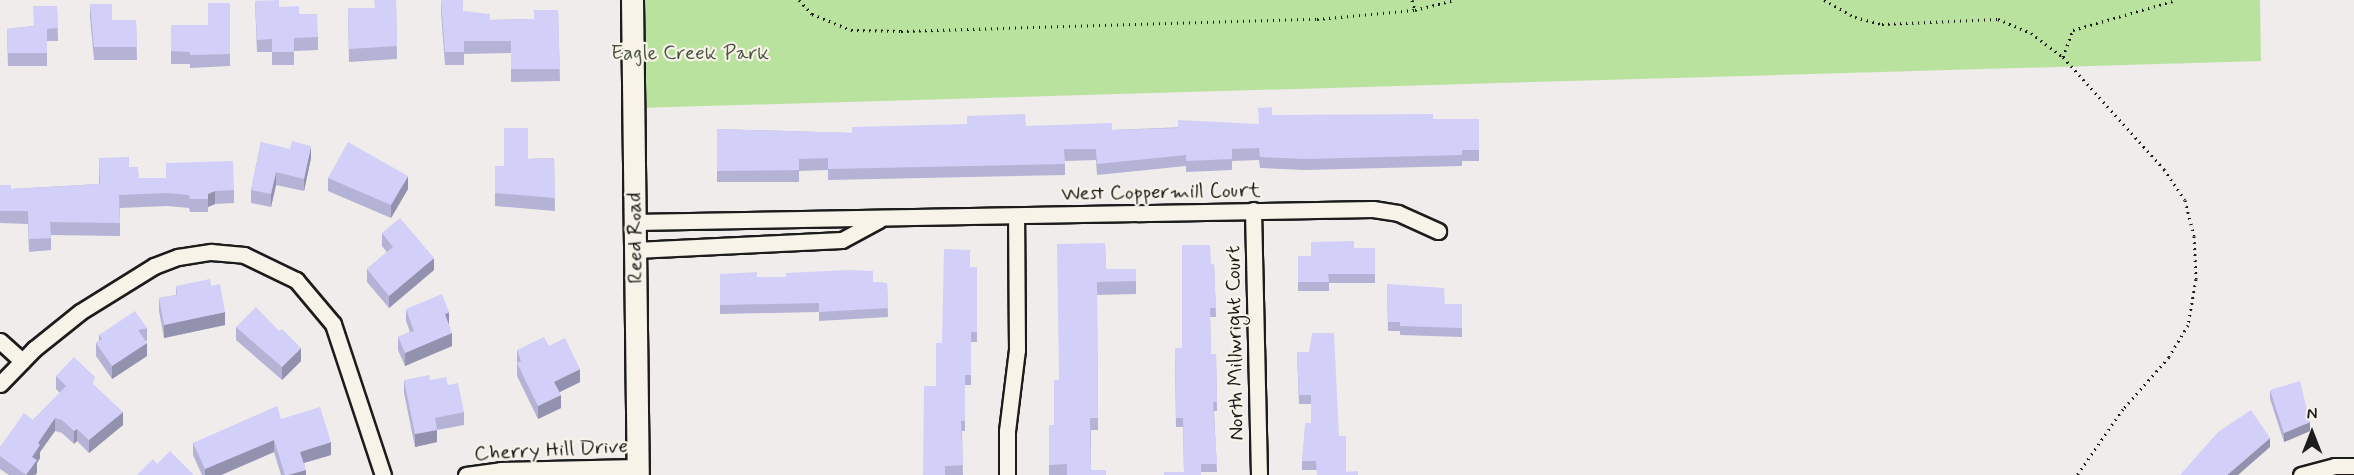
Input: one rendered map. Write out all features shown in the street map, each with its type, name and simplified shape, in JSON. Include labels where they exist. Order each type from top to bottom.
[{"type":"main road","name":"Reed Road","points":[[632,0],[638,471]]},
{"type":"street","name":"West Coppermill Court","points":[[634,222],[1373,209],[1398,213],[1438,231]]},
{"type":"street","name":"North Millwright Court","points":[[1253,210],[1259,475]]},
{"type":"street","points":[[1007,475],[1006,431],[1017,350],[1016,217]]},
{"type":"street","name":"West Coppermill Court","points":[[635,250],[842,240],[881,219]]},
{"type":"street","points":[[0,384],[22,361],[80,312],[154,266],[178,257],[211,252],[244,255],[296,280],[333,324],[383,475]]},
{"type":"street","points":[[0,341],[22,361]]},
{"type":"street","points":[[2301,475],[2335,466],[2354,466]]},
{"type":"street","name":"Cherry Hill Drive","points":[[466,475],[501,470],[638,471]]},
{"type":"path","points":[[799,0],[812,14],[851,30],[901,32],[1317,19],[1415,10],[1454,0]]},
{"type":"path","points":[[1412,0],[1415,10]]},
{"type":"path","points":[[1824,0],[1855,17],[1882,24],[1998,19],[2031,33],[2063,57],[2164,169],[2184,200],[2194,236],[2196,279],[2188,325],[2169,357],[2123,409],[2077,475]]},
{"type":"path","points":[[2063,57],[2073,30],[2176,0]]},
{"type":"green space","name":"Eagle Creek Park","points":[[636,0],[2260,0],[2261,61],[637,108]]},
{"type":"building","points":[[279,0],[279,7],[299,6],[299,14],[317,14],[318,37],[294,38],[294,52],[272,52],[272,39],[257,40],[255,1]]},
{"type":"building","points":[[374,0],[396,0],[397,46],[349,49],[348,8],[375,8]]},
{"type":"building","points":[[441,0],[463,0],[463,11],[490,14],[490,20],[534,19],[534,10],[558,10],[560,69],[511,69],[511,41],[464,41],[464,52],[445,52]]},
{"type":"building","points":[[208,3],[230,3],[230,54],[190,55],[190,52],[171,51],[171,25],[208,25]]},
{"type":"building","points":[[90,4],[112,4],[112,20],[136,20],[137,47],[94,47]]},
{"type":"building","points":[[33,6],[57,6],[58,28],[47,29],[47,53],[8,53],[7,29],[34,26]]},
{"type":"building","points":[[1272,107],[1272,115],[1433,114],[1433,119],[1479,119],[1479,150],[1462,150],[1462,155],[1305,159],[1260,157],[1259,148],[1232,149],[1232,159],[1186,161],[1186,155],[1097,164],[1096,149],[1064,149],[1065,164],[828,169],[828,158],[799,159],[799,170],[717,171],[717,129],[852,133],[852,127],[967,124],[967,116],[1025,114],[1026,126],[1112,123],[1112,130],[1178,128],[1178,120],[1259,124],[1258,108]]},
{"type":"building","points":[[504,128],[528,128],[528,159],[554,158],[555,198],[495,193],[495,166],[504,166]]},
{"type":"building","points":[[292,141],[311,146],[304,179],[276,172],[271,194],[251,190],[261,142],[290,149]]},
{"type":"building","points":[[348,142],[408,176],[391,205],[328,178]]},
{"type":"building","points":[[129,157],[129,167],[138,167],[139,178],[166,178],[166,163],[233,161],[234,190],[215,191],[208,194],[208,199],[190,199],[189,195],[167,193],[119,195],[120,223],[50,222],[51,238],[29,239],[28,211],[0,211],[0,185],[11,185],[11,189],[100,184],[99,158]]},
{"type":"building","points":[[400,218],[434,258],[389,296],[367,269],[393,247],[382,233]]},
{"type":"building","points":[[1354,241],[1354,248],[1375,248],[1375,274],[1328,274],[1329,282],[1298,282],[1298,256],[1311,256],[1311,242]]},
{"type":"building","points":[[1105,243],[1106,269],[1136,269],[1136,281],[1097,282],[1098,418],[1090,418],[1091,470],[1106,470],[1106,475],[1067,475],[1067,464],[1049,465],[1049,425],[1054,425],[1054,380],[1059,380],[1057,244]]},
{"type":"building","points":[[1182,245],[1210,245],[1211,264],[1214,264],[1216,308],[1210,308],[1211,354],[1216,354],[1217,402],[1213,402],[1217,464],[1201,464],[1201,475],[1164,475],[1164,472],[1184,472],[1183,418],[1176,418],[1175,348],[1182,348]]},
{"type":"building","points":[[944,249],[970,250],[970,267],[977,267],[977,332],[971,332],[971,375],[965,375],[965,421],[961,421],[963,465],[945,466],[945,475],[923,475],[924,386],[936,386],[936,343],[942,343]]},
{"type":"building","points":[[873,271],[873,282],[887,283],[888,308],[819,312],[819,303],[720,305],[720,274],[757,272],[757,277],[786,277],[786,273]]},
{"type":"building","points":[[210,279],[211,286],[220,284],[225,312],[164,325],[159,298],[177,295],[176,286]]},
{"type":"building","points":[[1387,284],[1444,288],[1445,304],[1462,304],[1462,328],[1400,326],[1400,322],[1388,322]]},
{"type":"building","points":[[442,294],[449,312],[445,314],[452,333],[405,353],[398,337],[414,331],[406,309]]},
{"type":"building","points":[[256,307],[279,331],[282,329],[301,348],[282,367],[236,327]]},
{"type":"building","points":[[135,311],[147,328],[138,330],[147,343],[112,366],[96,343],[102,339],[99,335]]},
{"type":"building","points":[[1312,333],[1334,333],[1339,436],[1346,436],[1346,472],[1358,471],[1358,475],[1317,475],[1316,461],[1302,461],[1305,423],[1311,423],[1311,395],[1299,395],[1297,352],[1309,352]]},
{"type":"building","points":[[544,337],[549,346],[565,338],[580,369],[554,382],[561,395],[538,406],[517,363],[521,361],[517,350]]},
{"type":"building","points":[[74,357],[95,377],[93,384],[123,412],[89,440],[77,429],[74,431],[62,420],[55,418],[38,443],[40,445],[32,457],[37,460],[26,475],[0,456],[0,447],[24,413],[33,420],[66,386],[56,376]]},
{"type":"building","points":[[429,375],[430,380],[446,377],[448,385],[458,383],[464,412],[435,418],[437,430],[415,434],[404,380]]},
{"type":"building","points":[[2300,381],[2310,422],[2284,433],[2270,390]]},
{"type":"building","points":[[277,406],[281,419],[320,407],[331,442],[300,452],[306,470],[285,475],[274,440],[205,469],[193,443]]},
{"type":"building","points":[[2251,410],[2270,438],[2227,475],[2180,475],[2218,432]]},
{"type":"building","points":[[170,451],[194,475],[137,475],[153,459],[157,464]]}]
